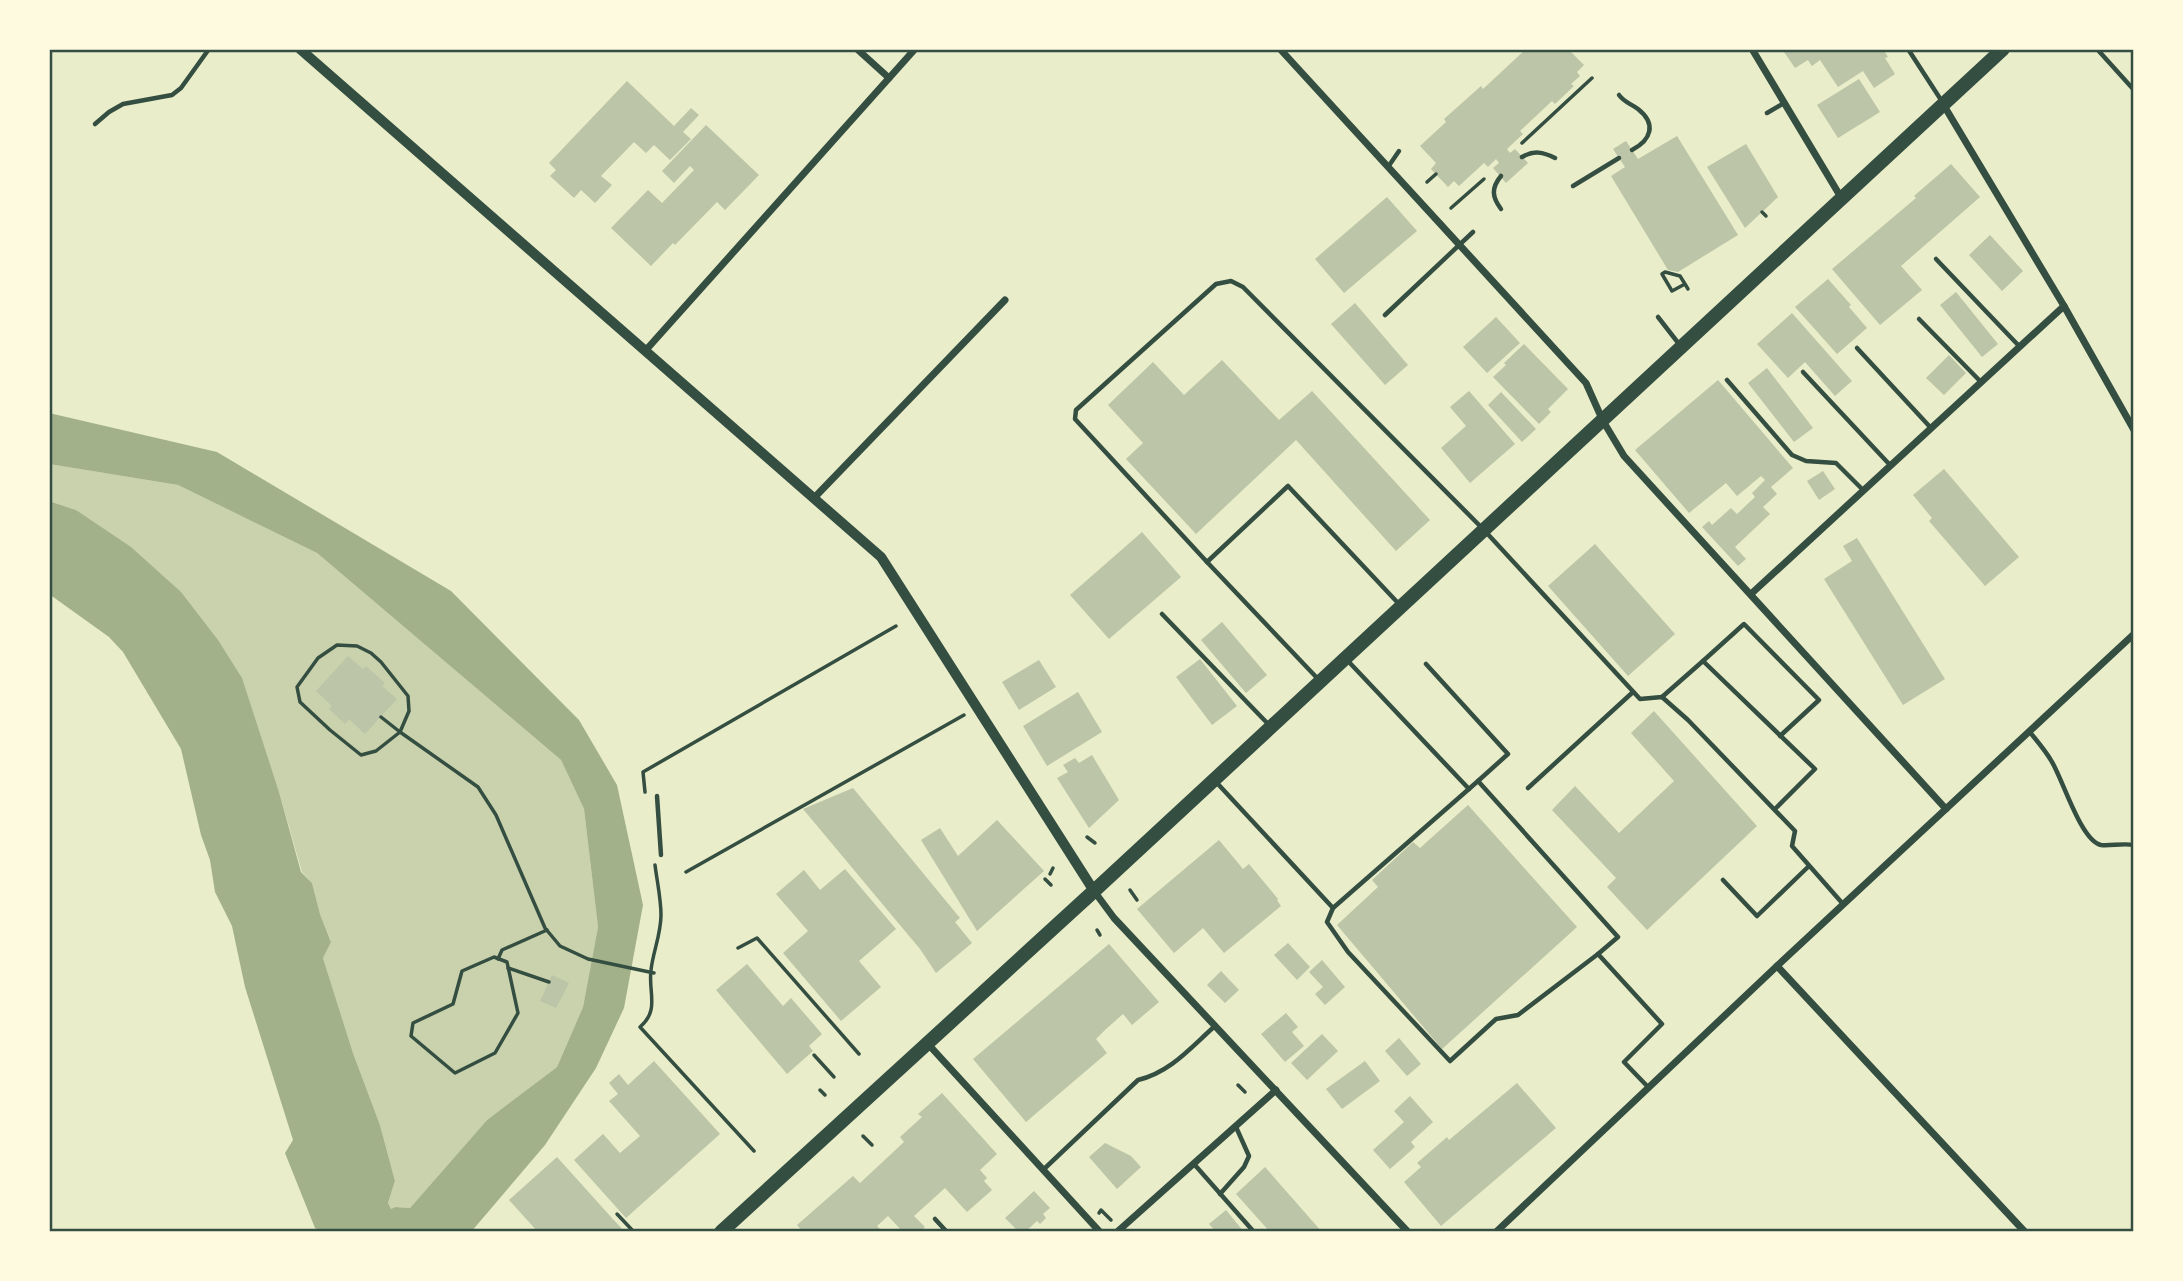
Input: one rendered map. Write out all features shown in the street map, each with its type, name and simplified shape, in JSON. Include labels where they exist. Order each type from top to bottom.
[{"type":"main road","points":[[721,1232],[1094,891],[2003,49]]},
{"type":"street","points":[[300,49],[881,557],[1094,891],[1114,918],[1408,1232]]},
{"type":"street","points":[[857,49],[889,78]]},
{"type":"street","points":[[646,351],[915,49]]},
{"type":"street","points":[[1280,49],[1586,383],[1603,421],[1625,456],[1946,809]]},
{"type":"street","points":[[1752,49],[1843,199]]},
{"type":"street","points":[[1943,104],[2064,306],[2134,430]]},
{"type":"street","points":[[814,498],[1005,300]]},
{"type":"street","points":[[1751,594],[2064,306]]},
{"type":"street","points":[[1496,1232],[2134,634]]},
{"type":"street","points":[[1777,966],[2025,1232]]},
{"type":"street","points":[[927,1043],[1100,1232]]},
{"type":"street","points":[[1117,1232],[1276,1090]]},
{"type":"lane","points":[[95,124],[123,104],[172,95],[181,89],[209,49]]},
{"type":"lane","points":[[1908,49],[1943,104]]},
{"type":"lane","points":[[2096,49],[2134,90]]},
{"type":"lane","points":[[1619,95],[1625,103],[1643,114],[1649,127],[1646,141],[1632,150]]},
{"type":"lane","points":[[1767,113],[1784,103]]},
{"type":"lane","points":[[1388,167],[1399,151]]},
{"type":"lane","points":[[1522,157],[1537,152],[1555,158]]},
{"type":"lane","points":[[1573,186],[1619,158]]},
{"type":"lane","points":[[1501,176],[1493,188],[1493,195],[1501,209]]},
{"type":"lane","points":[[1385,315],[1474,232]]},
{"type":"lane","points":[[1936,259],[2020,346]]},
{"type":"lane","points":[[1320,681],[1075,419],[1076,410],[1216,284],[1231,281],[1243,287],[1484,530],[1640,699],[1662,697],[1744,624],[1819,700],[1780,736]]},
{"type":"lane","points":[[1658,317],[1681,348]]},
{"type":"lane","points":[[1919,319],[1981,382]]},
{"type":"lane","points":[[1857,348],[1931,428]]},
{"type":"lane","points":[[1803,372],[1890,465]]},
{"type":"lane","points":[[1727,380],[1791,455],[1805,461],[1836,463],[1863,491]]},
{"type":"lane","points":[[1207,562],[1287,486],[1401,606]]},
{"type":"lane","points":[[1162,614],[1270,727]]},
{"type":"lane","points":[[1345,658],[1469,789]]},
{"type":"lane","points":[[1703,661],[1815,769],[1775,809]]},
{"type":"lane","points":[[1426,664],[1508,754],[1333,908],[1327,922],[1348,952],[1450,1061],[1496,1019],[1518,1015],[1618,937],[1478,781]]},
{"type":"lane","points":[[1528,788],[1633,692]]},
{"type":"lane","points":[[1662,697],[1795,831],[1792,846],[1844,904]]},
{"type":"lane","points":[[2029,731],[2052,762],[2084,830],[2092,840],[2101,845],[2134,845]]},
{"type":"lane","points":[[1214,779],[1333,908]]},
{"type":"lane","points":[[657,796],[661,855]]},
{"type":"lane","points":[[1723,880],[1758,916],[1810,866]]},
{"type":"lane","points":[[1598,954],[1662,1024],[1624,1062],[1649,1088]]},
{"type":"lane","points":[[1043,1170],[1138,1080],[1154,1076],[1169,1067],[1216,1025]]},
{"type":"lane","points":[[1220,1194],[1244,1167],[1250,1156],[1235,1126]]},
{"type":"lane","points":[[1194,1164],[1254,1232]]},
{"type":"lane","points":[[935,1219],[947,1232]]},
{"type":"path","points":[[1516,150],[1592,78]]},
{"type":"path","points":[[1427,182],[1436,174]]},
{"type":"path","points":[[1451,208],[1486,177]]},
{"type":"path","points":[[1762,212],[1766,216]]},
{"type":"path","points":[[1685,284],[1672,291],[1662,274],[1665,272],[1680,276],[1685,284],[1688,289]]},
{"type":"path","points":[[646,797],[643,772],[896,626]]},
{"type":"path","points":[[337,645],[357,646],[381,662],[408,696],[409,711],[400,732],[376,751],[360,755],[300,702],[297,687],[318,658],[337,645]]},
{"type":"path","points":[[686,872],[964,715]]},
{"type":"path","points":[[381,717],[478,788],[496,815],[547,930],[560,946],[588,958],[652,973]]},
{"type":"path","points":[[1087,837],[1095,843]]},
{"type":"path","points":[[655,862],[662,914],[652,973],[651,1014],[640,1027],[754,1151]]},
{"type":"path","points":[[1050,874],[1053,868]]},
{"type":"path","points":[[1045,879],[1051,885]]},
{"type":"path","points":[[1130,890],[1136,900]]},
{"type":"path","points":[[498,958],[502,950],[547,930]]},
{"type":"path","points":[[738,948],[757,937],[859,1054]]},
{"type":"path","points":[[494,957],[498,958],[506,962],[518,1013],[495,1053],[455,1073],[411,1036],[413,1023],[453,1004],[462,971],[494,957]]},
{"type":"path","points":[[508,968],[549,982]]},
{"type":"path","points":[[814,1055],[834,1077]]},
{"type":"path","points":[[1238,1085],[1245,1092]]},
{"type":"path","points":[[820,1090],[825,1095]]},
{"type":"path","points":[[863,1136],[872,1145]]},
{"type":"path","points":[[1101,1210],[1113,1222]]},
{"type":"path","points":[[617,1214],[634,1232]]},
{"type":"shaded area","points":[[49,413],[217,452],[451,591],[579,720],[617,785],[643,905],[624,1008],[596,1068],[545,1145],[471,1232],[322,1232],[315,1228],[285,1153],[293,1140],[245,987],[232,926],[215,892],[210,860],[201,835],[181,749],[123,652],[109,637],[49,594],[49,501],[76,510],[131,547],[181,592],[218,640],[242,678],[279,792],[301,872],[312,883],[331,942],[323,958],[353,1053],[380,1125],[395,1181],[388,1203],[391,1209],[410,1208],[487,1120],[557,1067],[583,1007],[598,927],[584,809],[561,760],[317,553],[178,485],[49,464]]},
{"type":"shaded area","points":[[49,464],[178,485],[317,553],[561,760],[584,809],[598,927],[583,1007],[557,1067],[487,1120],[410,1208],[391,1209],[388,1203],[395,1181],[380,1125],[353,1053],[323,958],[331,941],[312,883],[302,872],[279,792],[253,717],[76,510],[49,501]]},
{"type":"building","points":[[1526,49],[1568,49],[1584,65],[1577,72],[1580,76],[1571,84],[1574,86],[1555,104],[1552,101],[1520,131],[1523,134],[1507,149],[1510,153],[1515,149],[1528,163],[1506,183],[1493,168],[1499,163],[1496,159],[1488,167],[1484,163],[1459,186],[1454,181],[1448,187],[1431,169],[1436,163],[1420,146],[1446,122],[1444,119],[1481,86],[1483,89]]},
{"type":"building","points":[[1782,49],[1883,49],[1895,74],[1874,88],[1863,71],[1838,87],[1820,60],[1812,66],[1808,60],[1795,68]]},
{"type":"building","points":[[1859,79],[1880,112],[1838,138],[1817,105]]},
{"type":"building","points":[[627,81],[674,126],[691,108],[699,115],[683,132],[691,139],[670,160],[654,145],[646,153],[634,142],[601,176],[612,185],[595,203],[581,190],[574,198],[550,176],[556,170],[549,163]]},
{"type":"building","points":[[706,125],[759,175],[725,210],[717,202],[651,266],[611,228],[648,190],[662,203],[694,170],[690,166],[674,183],[662,171]]},
{"type":"building","points":[[1677,136],[1738,235],[1678,272],[1668,270],[1611,176],[1625,167],[1613,149],[1626,141],[1638,159]]},
{"type":"building","points":[[1746,144],[1778,197],[1745,228],[1707,167]]},
{"type":"building","points":[[1951,164],[1980,197],[1901,266],[1922,290],[1880,325],[1832,269],[1916,198],[1914,196]]},
{"type":"building","points":[[1387,197],[1417,231],[1344,293],[1315,259]]},
{"type":"building","points":[[1990,235],[2023,271],[2002,291],[1969,255]]},
{"type":"building","points":[[1828,279],[1867,328],[1837,354],[1795,307]]},
{"type":"building","points":[[1956,292],[1998,344],[1982,357],[1940,305]]},
{"type":"building","points":[[1355,303],[1408,365],[1385,385],[1331,324]]},
{"type":"building","points":[[1792,313],[1852,381],[1835,396],[1805,362],[1788,378],[1757,344]]},
{"type":"building","points":[[1496,317],[1520,343],[1487,373],[1463,347]]},
{"type":"building","points":[[1524,344],[1568,389],[1548,409],[1551,412],[1539,424],[1493,377]]},
{"type":"building","points":[[1949,355],[1966,373],[1944,395],[1926,378]]},
{"type":"building","points":[[1222,360],[1279,420],[1312,391],[1430,520],[1396,551],[1296,440],[1196,534],[1126,459],[1143,443],[1108,405],[1153,362],[1184,395]]},
{"type":"building","points":[[1767,368],[1813,428],[1794,442],[1748,383]]},
{"type":"building","points":[[1718,380],[1793,468],[1771,487],[1777,494],[1763,507],[1770,514],[1735,547],[1746,559],[1738,566],[1702,527],[1709,521],[1712,525],[1731,508],[1737,514],[1755,497],[1752,493],[1765,480],[1761,476],[1737,496],[1726,483],[1689,513],[1635,450]]},
{"type":"building","points":[[1469,391],[1515,444],[1470,483],[1441,448],[1466,426],[1450,407]]},
{"type":"building","points":[[1501,392],[1536,429],[1522,442],[1488,405]]},
{"type":"building","points":[[1944,469],[2019,557],[1985,586],[1929,521],[1932,518],[1913,495]]},
{"type":"building","points":[[1823,471],[1835,489],[1819,500],[1807,481]]},
{"type":"building","points":[[1142,532],[1181,577],[1109,639],[1070,595]]},
{"type":"building","points":[[1857,538],[1945,679],[1903,705],[1824,579],[1852,561],[1843,546]]},
{"type":"building","points":[[1595,544],[1675,634],[1628,676],[1548,586]]},
{"type":"building","points":[[1222,622],[1267,675],[1246,693],[1201,640]]},
{"type":"building","points":[[348,656],[363,669],[366,666],[385,683],[382,686],[397,699],[365,734],[349,719],[345,724],[329,709],[332,706],[316,691]]},
{"type":"building","points":[[1200,659],[1237,706],[1212,725],[1176,677]]},
{"type":"building","points":[[1039,660],[1056,687],[1019,710],[1002,682]]},
{"type":"building","points":[[1078,692],[1102,732],[1047,766],[1023,726]]},
{"type":"building","points":[[1654,711],[1757,826],[1647,930],[1607,887],[1616,878],[1552,810],[1575,786],[1619,833],[1674,781],[1631,733]]},
{"type":"building","points":[[1092,755],[1119,800],[1089,828],[1057,778],[1068,772],[1063,765],[1075,758],[1079,763]]},
{"type":"building","points":[[853,788],[960,918],[955,922],[972,943],[936,973],[920,949],[803,809]]},
{"type":"building","points":[[1468,805],[1577,927],[1442,1049],[1337,925],[1378,887],[1372,880],[1413,842],[1420,848]]},
{"type":"building","points":[[997,820],[1044,871],[977,931],[921,840],[940,828],[958,856]]},
{"type":"building","points":[[1219,840],[1243,869],[1249,864],[1281,906],[1224,953],[1203,928],[1174,953],[1137,909]]},
{"type":"building","points":[[845,869],[896,929],[859,961],[881,987],[841,1021],[783,953],[808,931],[776,894],[804,870],[820,890]]},
{"type":"building","points":[[1288,943],[1310,967],[1297,980],[1274,955]]},
{"type":"building","points":[[1109,944],[1159,1002],[1132,1025],[1123,1014],[1105,1030],[1096,1039],[1107,1053],[1026,1122],[973,1059]]},
{"type":"building","points":[[1322,960],[1345,987],[1325,1005],[1315,994],[1323,987],[1309,972]]},
{"type":"building","points":[[747,964],[783,1006],[791,998],[822,1034],[809,1046],[813,1051],[787,1074],[716,990]]},
{"type":"building","points":[[1221,971],[1239,990],[1225,1003],[1207,985]]},
{"type":"building","points":[[552,975],[569,983],[556,1008],[540,1001]]},
{"type":"building","points":[[1286,1013],[1298,1027],[1292,1032],[1304,1046],[1285,1062],[1261,1034]]},
{"type":"building","points":[[1322,1034],[1338,1051],[1307,1080],[1291,1063]]},
{"type":"building","points":[[1399,1038],[1421,1064],[1407,1076],[1385,1051]]},
{"type":"building","points":[[654,1061],[720,1134],[626,1218],[574,1160],[603,1134],[620,1153],[640,1136],[609,1101],[618,1094],[609,1083],[619,1074],[628,1085]]},
{"type":"building","points":[[1365,1061],[1380,1081],[1342,1109],[1326,1089]]},
{"type":"building","points":[[1517,1083],[1556,1128],[1441,1226],[1404,1182],[1421,1167],[1417,1163]]},
{"type":"building","points":[[942,1093],[997,1154],[980,1170],[987,1178],[984,1181],[992,1190],[967,1212],[945,1188],[914,1216],[925,1227],[920,1232],[903,1232],[888,1216],[877,1226],[883,1232],[803,1232],[797,1225],[853,1176],[860,1183],[904,1142],[900,1137],[922,1117],[918,1114]]},
{"type":"building","points":[[1410,1096],[1433,1122],[1411,1142],[1415,1147],[1390,1169],[1373,1150],[1404,1122],[1394,1111]]},
{"type":"building","points":[[1105,1143],[1131,1156],[1141,1167],[1117,1189],[1089,1157]]},
{"type":"building","points":[[557,1157],[625,1232],[538,1232],[509,1200]]},
{"type":"building","points":[[1265,1167],[1322,1232],[1270,1232],[1236,1194]]},
{"type":"building","points":[[1034,1191],[1050,1208],[1043,1214],[1046,1218],[1040,1224],[1037,1221],[1025,1232],[1019,1232],[1005,1218]]},
{"type":"building","points":[[1226,1210],[1244,1232],[1216,1232],[1209,1224]]}]
